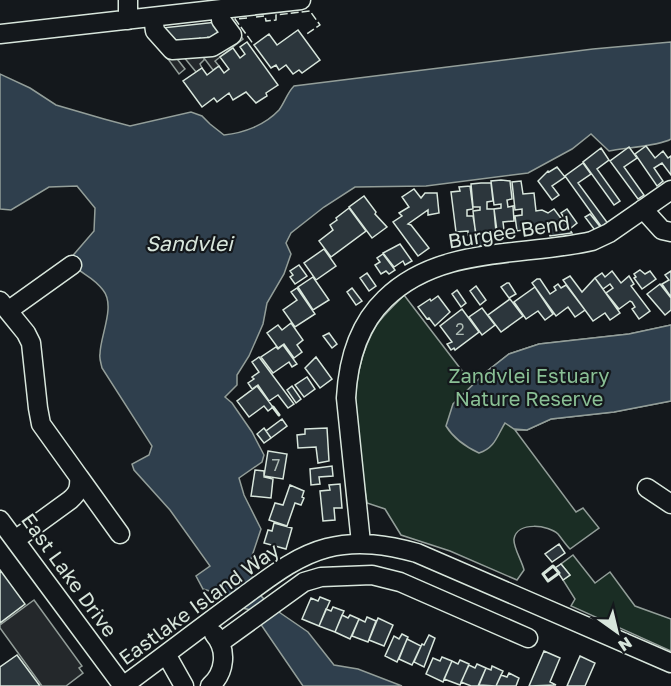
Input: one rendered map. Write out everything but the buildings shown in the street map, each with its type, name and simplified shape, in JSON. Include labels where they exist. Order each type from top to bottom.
[{"type":"street","points":[[128,0],[128,20]]},
{"type":"street","points":[[0,34],[301,0]]},
{"type":"street","points":[[153,17],[155,31],[172,50],[212,47],[232,35],[221,20],[221,9]]},
{"type":"street","name":"Burgee Bend","points":[[361,543],[346,398],[347,378],[353,351],[368,320],[378,306],[398,287],[434,268],[467,259],[592,241],[609,233],[671,190]]},
{"type":"street","points":[[643,209],[662,230],[671,232]]},
{"type":"street","points":[[72,265],[4,306],[26,333],[31,343],[41,424],[120,534]]},
{"type":"street","points":[[15,540],[76,495],[80,483],[79,477]]},
{"type":"street","points":[[647,488],[671,504]]},
{"type":"street","name":"East Lake Drive","points":[[1,524],[123,686]]},
{"type":"street","name":"Eastlake Island Way","points":[[123,686],[291,563],[328,547],[361,543],[396,547],[417,554],[671,663]]},
{"type":"street","points":[[390,578],[396,547]]},
{"type":"street","points":[[221,642],[304,582],[321,577],[372,575],[390,578],[528,638]]},
{"type":"street","points":[[206,624],[221,642],[223,653],[222,667],[217,680],[210,686]]},
{"type":"street","points":[[166,654],[184,686]]},
{"type":"green space","points":[[404,295],[473,385],[509,354],[539,344],[629,334],[671,325],[671,401],[614,412],[551,419],[527,430],[515,430],[576,512],[583,508],[599,528],[570,549],[558,534],[548,528],[534,526],[521,529],[516,533],[514,542],[524,570],[517,580],[450,551],[401,535],[385,509],[367,503],[355,413],[359,369],[376,326]]},
{"type":"green space","points":[[573,555],[595,583],[610,572],[635,606],[671,619],[671,651],[571,606],[575,599],[563,580],[570,575],[561,564]]},
{"type":"shaded area","points":[[229,19],[243,39],[215,61],[219,66],[213,70],[204,58],[200,64],[202,68],[196,72],[183,56],[178,60],[185,69],[179,74],[146,29],[184,44],[190,39],[200,38],[202,42]]},
{"type":"shaded area","points":[[34,600],[82,666],[79,668],[83,673],[66,686],[42,686],[0,628],[0,625]]},
{"type":"water","name":"Sandvlei","points":[[671,42],[671,139],[651,145],[609,151],[591,134],[572,149],[528,173],[426,186],[355,187],[324,207],[291,233],[286,243],[291,254],[284,274],[267,303],[263,324],[249,356],[237,375],[237,385],[225,397],[232,403],[252,432],[264,455],[262,462],[239,478],[244,495],[261,529],[248,568],[262,597],[276,610],[308,632],[334,665],[358,669],[402,686],[303,686],[251,610],[242,608],[230,597],[203,589],[196,576],[210,566],[170,510],[134,470],[132,464],[149,455],[152,446],[102,368],[100,356],[108,313],[107,297],[99,285],[69,260],[94,231],[95,208],[77,186],[49,187],[11,210],[0,209],[0,74],[30,88],[56,105],[104,119],[130,126],[191,112],[202,116],[224,135],[246,130],[267,120],[279,110],[294,86],[593,49]]},
{"type":"water","name":"Zandvlei Estuary Nature Reserve","points":[[671,325],[671,401],[614,412],[551,419],[527,430],[514,429],[505,423],[492,445],[479,453],[461,442],[446,426],[453,404],[486,372],[509,354],[539,344],[629,334]]},
{"type":"fence","points":[[256,17],[265,16],[266,21],[276,20],[276,15],[310,11],[320,25],[305,35]]},
{"type":"fence","points":[[247,18],[235,19],[254,45]]},
{"type":"wall","points":[[273,407],[279,415]]},
{"type":"wall","points":[[553,566],[559,573],[548,581],[543,574],[553,566]]}]
